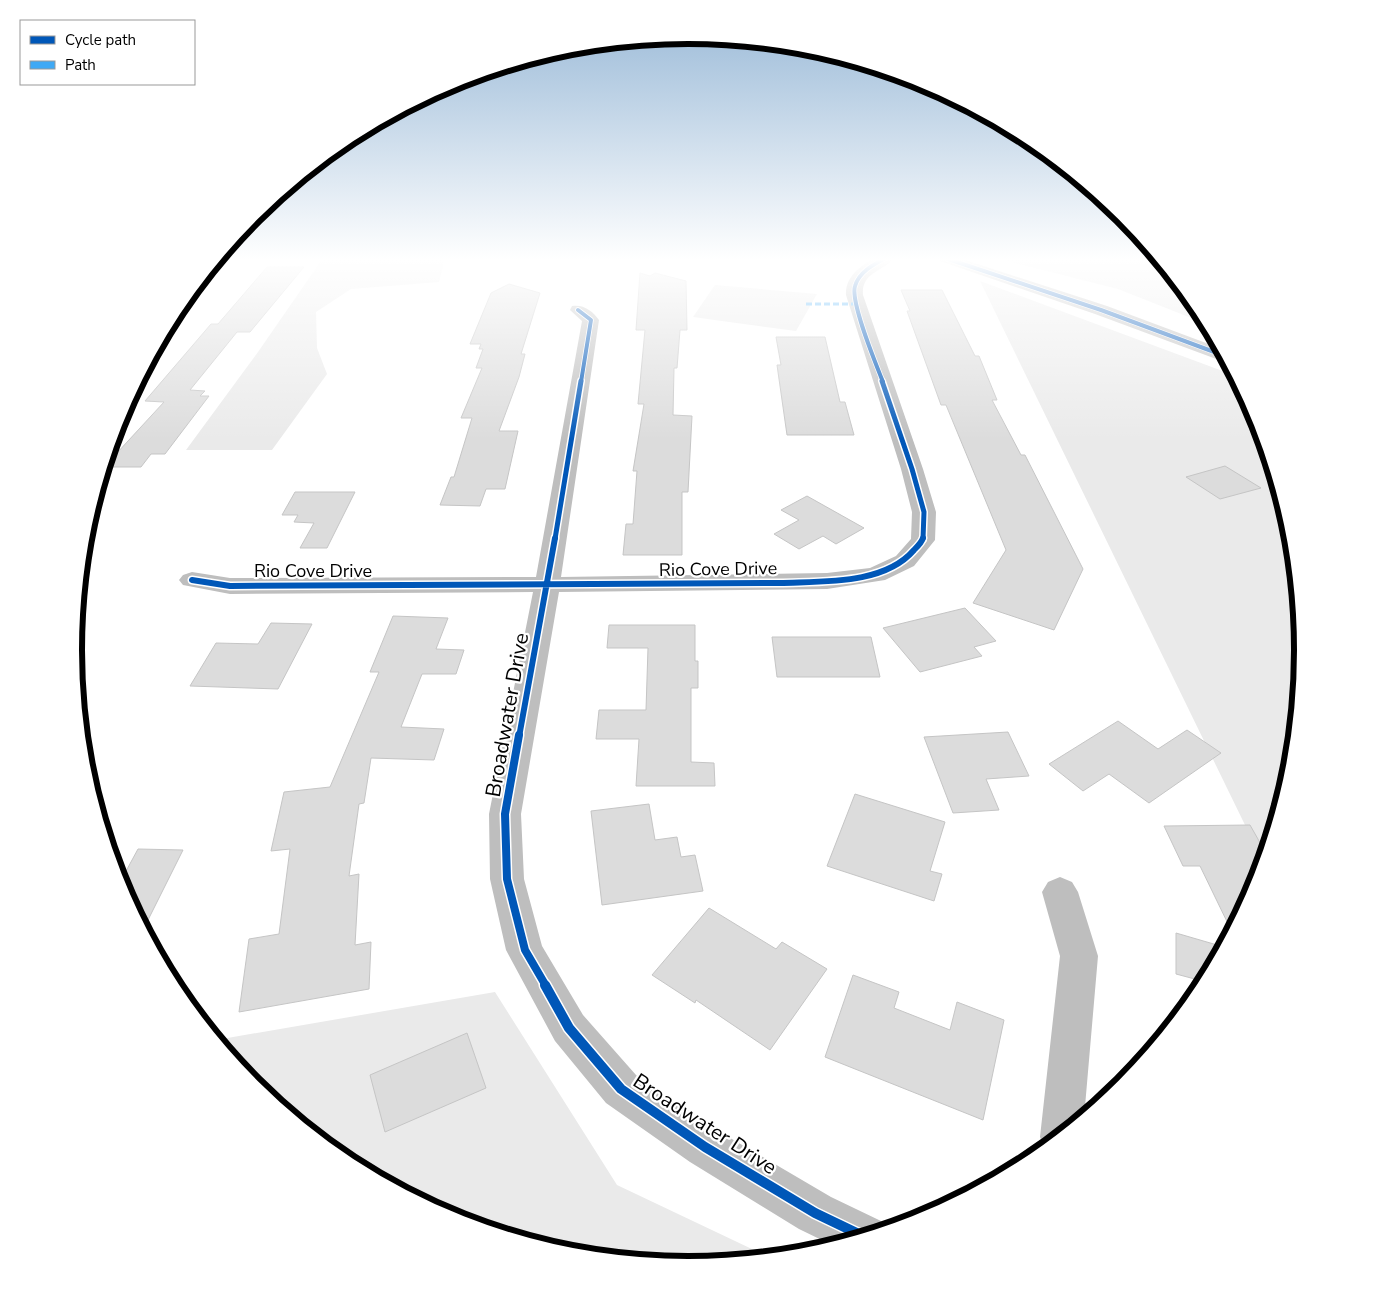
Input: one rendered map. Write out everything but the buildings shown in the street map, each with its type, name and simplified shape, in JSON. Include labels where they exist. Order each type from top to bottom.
[{"type":"street","name":"Broadwater Drive","points":[[589,319],[591,320],[548,585],[505,814],[507,879],[524,950],[569,1028],[621,1089],[705,1147],[815,1213],[857,1233]]},
{"type":"street","name":"Rio Cove Drive","points":[[192,580],[230,586],[548,585],[827,581],[876,575],[906,561],[923,540],[924,512],[912,468],[861,319]]},
{"type":"street","points":[[1124,319],[1217,353]]},
{"type":"street","points":[[1060,892],[1079,956],[1062,1129]]},
{"type":"shaded area","points":[[281,319],[316,319],[317,348],[327,374],[272,450],[186,450]]},
{"type":"shaded area","points":[[706,319],[803,319],[796,331]]},
{"type":"shaded area","points":[[998,319],[1082,319],[1228,373],[1233,382],[1263,455],[1275,493],[1284,532],[1294,611],[1294,690],[1290,730],[1275,808],[1260,855]]},
{"type":"shaded area","points":[[495,992],[617,1185],[760,1253],[688,1257],[609,1252],[531,1237],[456,1211],[420,1195],[385,1176],[319,1132],[259,1080],[222,1039]]},
{"type":"cycle path","points":[[589,319],[591,320],[547,585],[505,814],[507,879],[525,950],[569,1028],[621,1089],[705,1147],[815,1213],[857,1233]]},
{"type":"cycle path","points":[[192,580],[230,586],[780,583],[827,581],[876,575],[905,561],[923,540],[924,512],[912,469],[861,319]]},
{"type":"cycle path","points":[[1124,319],[1217,353]]}]
